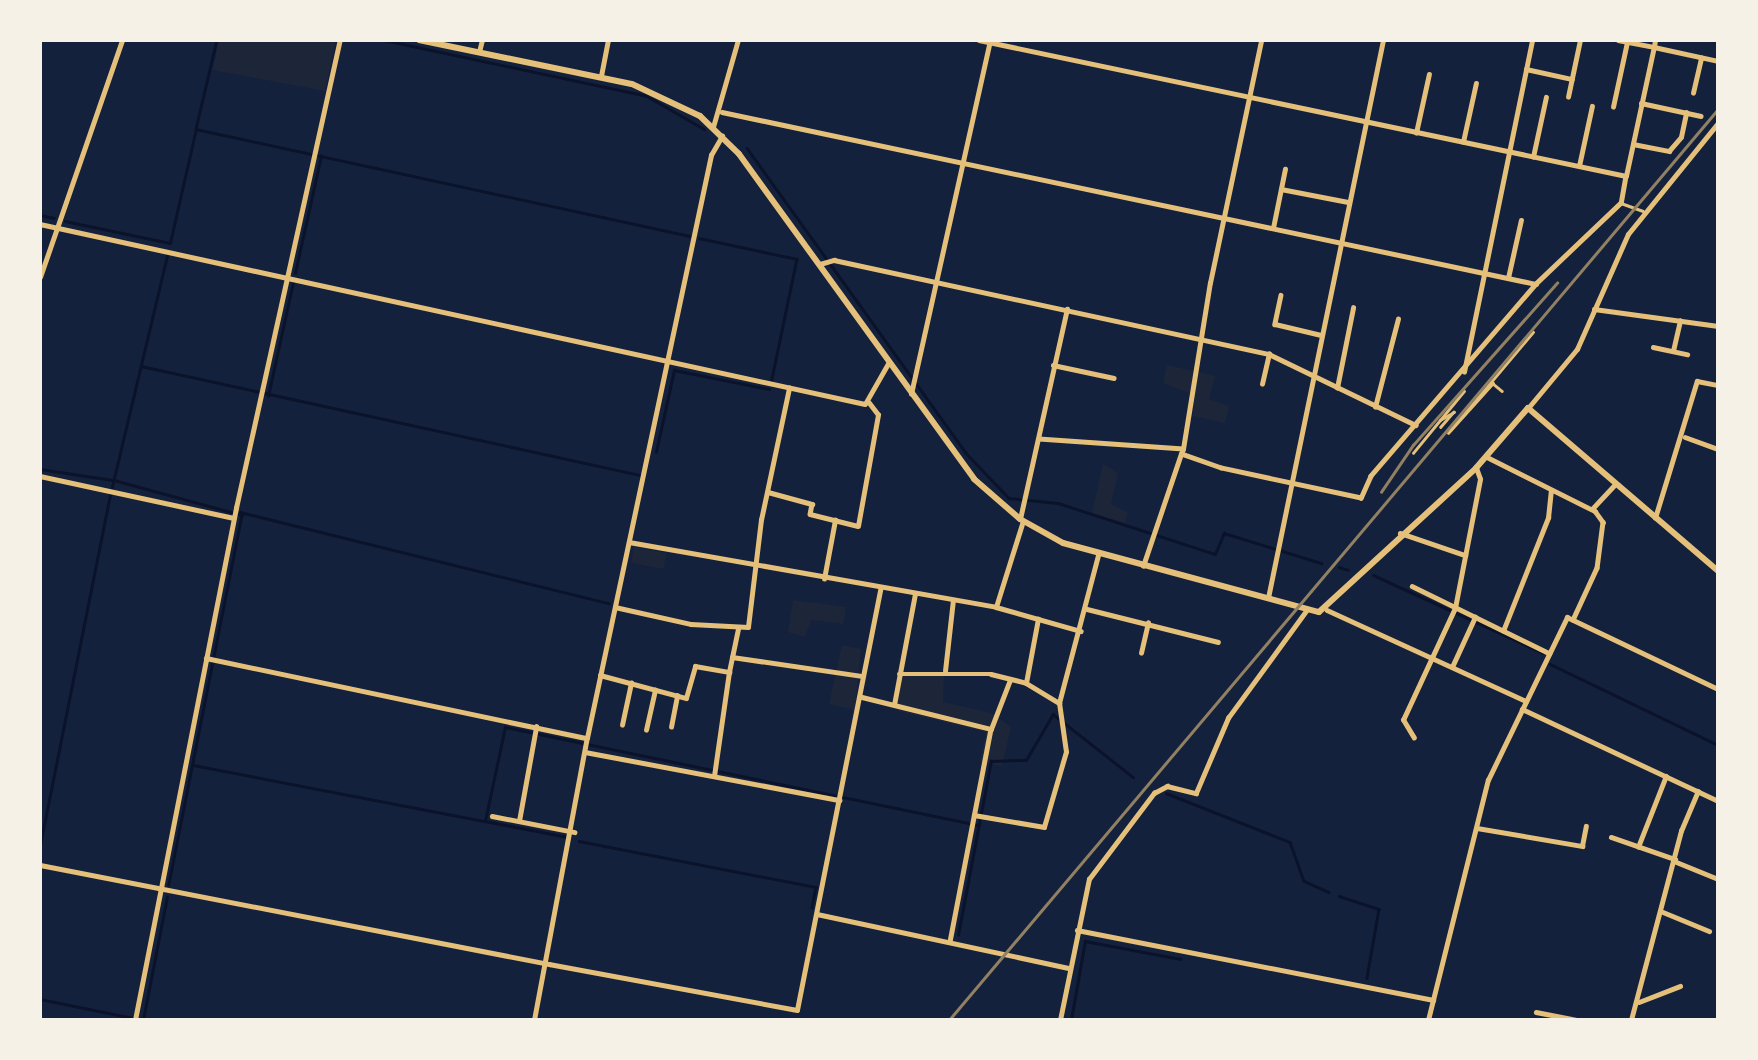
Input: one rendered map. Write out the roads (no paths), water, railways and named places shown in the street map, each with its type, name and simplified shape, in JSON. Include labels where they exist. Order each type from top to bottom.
[{"type":"main road","points":[[419,40],[601,76],[673,99],[713,127],[825,262],[889,362],[974,479],[1021,520],[1098,555],[1306,611],[1326,610],[1400,533],[1476,468],[1528,408],[1718,571]]},
{"type":"street","points":[[40,277],[122,40]]},
{"type":"street","points":[[135,1020],[236,508],[340,40]]},
{"type":"street","points":[[479,52],[482,40]]},
{"type":"street","points":[[601,76],[608,40]]},
{"type":"street","points":[[713,127],[722,111],[738,40]]},
{"type":"street","points":[[979,40],[1626,176]]},
{"type":"street","points":[[1142,567],[1182,452],[1223,218],[1261,40]]},
{"type":"street","points":[[1267,601],[1383,40]]},
{"type":"street","points":[[1464,373],[1482,273],[1532,40]]},
{"type":"street","points":[[1568,97],[1580,40]]},
{"type":"street","points":[[1618,40],[1718,61]]},
{"type":"street","points":[[1039,439],[1182,452],[1290,483],[1361,498],[1416,425],[1464,373],[1536,284],[1621,203],[1655,40]]},
{"type":"street","points":[[911,394],[918,380],[990,41]]},
{"type":"street","points":[[1613,107],[1627,42]]},
{"type":"street","points":[[1693,93],[1701,58]]},
{"type":"street","points":[[1526,69],[1572,79]]},
{"type":"street","points":[[1416,133],[1429,74]]},
{"type":"street","points":[[1464,142],[1476,83]]},
{"type":"street","points":[[1533,157],[1546,97]]},
{"type":"street","points":[[1642,103],[1701,116]]},
{"type":"street","points":[[1579,166],[1592,106]]},
{"type":"street","points":[[722,111],[1536,284]]},
{"type":"street","points":[[1633,144],[1669,151],[1681,137],[1686,113]]},
{"type":"street","points":[[1528,408],[1569,362],[1643,211],[1718,123]]},
{"type":"street","points":[[534,1020],[549,964],[600,675],[711,155],[722,136]]},
{"type":"street","points":[[1273,228],[1284,169]]},
{"type":"street","points":[[1281,189],[1348,202]]},
{"type":"street","points":[[1621,203],[1643,211]]},
{"type":"street","points":[[1508,278],[1521,220]]},
{"type":"street","points":[[40,224],[789,388],[869,403],[878,415],[858,526],[810,514],[812,505],[768,492]]},
{"type":"street","points":[[825,262],[939,282],[1269,354],[1416,425]]},
{"type":"street","points":[[1281,295],[1275,324],[1321,335]]},
{"type":"street","points":[[1337,388],[1353,308]]},
{"type":"street","points":[[996,607],[1026,502],[1067,309]]},
{"type":"street","points":[[1594,309],[1718,326]]},
{"type":"street","points":[[1375,407],[1398,319]]},
{"type":"street","points":[[1674,351],[1680,321]]},
{"type":"street","points":[[1440,424],[1449,431],[1533,332]]},
{"type":"street","points":[[1653,347],[1687,355]]},
{"type":"street","points":[[1262,384],[1269,354]]},
{"type":"street","points":[[869,403],[889,362]]},
{"type":"street","points":[[1053,365],[1114,378]]},
{"type":"street","points":[[1655,518],[1685,437],[1698,381],[1718,385]]},
{"type":"street","points":[[1492,382],[1502,391]]},
{"type":"street","points":[[615,607],[738,628],[748,627],[755,566],[789,388]]},
{"type":"street","points":[[1413,453],[1440,424],[1464,391]]},
{"type":"street","points":[[1685,437],[1718,449]]},
{"type":"street","points":[[1487,457],[1592,509],[1603,522],[1604,542],[1573,620]]},
{"type":"street","points":[[1414,738],[1403,720],[1455,610],[1476,468]]},
{"type":"street","points":[[40,476],[108,487],[234,518]]},
{"type":"street","points":[[1592,509],[1615,484]]},
{"type":"street","points":[[1503,631],[1548,518],[1551,491]]},
{"type":"street","points":[[824,579],[835,520]]},
{"type":"street","points":[[1400,533],[1465,555]]},
{"type":"street","points":[[629,542],[880,589],[996,607],[1081,631]]},
{"type":"street","points":[[974,815],[1044,827],[1049,792],[1064,766],[1059,703],[1087,609],[1098,555]]},
{"type":"street","points":[[1412,586],[1455,610],[1549,653]]},
{"type":"street","points":[[40,865],[794,1012],[862,697],[863,676],[880,589]]},
{"type":"street","points":[[894,705],[915,594]]},
{"type":"street","points":[[945,671],[953,600]]},
{"type":"street","points":[[1087,609],[1218,642]]},
{"type":"street","points":[[1326,610],[1526,702]]},
{"type":"street","points":[[1060,1020],[1089,879],[1102,858],[1154,793],[1167,786],[1196,793],[1228,718],[1306,611]]},
{"type":"street","points":[[1452,667],[1475,617]]},
{"type":"street","points":[[1428,1020],[1488,780],[1567,617],[1717,687]]},
{"type":"street","points":[[1026,683],[1038,619]]},
{"type":"street","points":[[1140,653],[1148,623]]},
{"type":"street","points":[[714,776],[738,628]]},
{"type":"street","points":[[732,657],[863,676]]},
{"type":"street","points":[[206,658],[587,738]]},
{"type":"street","points":[[600,675],[686,698],[695,666],[729,673]]},
{"type":"street","points":[[899,674],[945,671],[1026,683],[1059,703]]},
{"type":"street","points":[[950,942],[991,729],[1010,681]]},
{"type":"street","points":[[622,725],[631,683]]},
{"type":"street","points":[[646,730],[655,690]]},
{"type":"street","points":[[671,727],[677,696]]},
{"type":"street","points":[[862,697],[991,729]]},
{"type":"street","points":[[1522,709],[1718,801]]},
{"type":"street","points":[[519,821],[536,727]]},
{"type":"street","points":[[585,752],[840,800]]},
{"type":"street","points":[[1638,847],[1666,776]]},
{"type":"street","points":[[1639,1020],[1632,1019],[1663,912],[1674,860],[1698,792]]},
{"type":"street","points":[[492,816],[574,832]]},
{"type":"street","points":[[1477,828],[1582,846],[1586,826]]},
{"type":"street","points":[[1611,837],[1718,879]]},
{"type":"street","points":[[1663,912],[1709,930]]},
{"type":"street","points":[[817,914],[1069,968]]},
{"type":"street","points":[[1077,930],[1433,1000]]},
{"type":"street","points":[[1639,1002],[1680,986]]},
{"type":"street","points":[[1535,1012],[1577,1020]]},
{"type":"waterway","points":[[217,40],[196,129],[690,236]]},
{"type":"waterway","points":[[384,40],[647,96],[704,129]]},
{"type":"waterway","points":[[65,221],[170,243],[196,129]]},
{"type":"waterway","points":[[747,148],[966,453],[1009,498],[1058,503],[1215,554],[1224,533],[1321,563]]},
{"type":"waterway","points":[[295,273],[321,156]]},
{"type":"waterway","points":[[40,215],[54,218]]},
{"type":"waterway","points":[[699,238],[797,259],[772,379]]},
{"type":"waterway","points":[[40,845],[110,495],[167,255]]},
{"type":"waterway","points":[[268,396],[293,282]]},
{"type":"waterway","points":[[141,366],[640,475]]},
{"type":"waterway","points":[[656,452],[674,370],[769,389]]},
{"type":"waterway","points":[[40,469],[114,480],[242,515],[169,885]]},
{"type":"waterway","points":[[240,512],[609,603]]},
{"type":"waterway","points":[[1339,567],[1348,570]]},
{"type":"waterway","points":[[1373,575],[1543,653]]},
{"type":"waterway","points":[[1550,664],[1718,745]]},
{"type":"waterway","points":[[958,935],[991,761],[1026,760],[1053,714],[1133,777]]},
{"type":"waterway","points":[[193,765],[485,821],[505,727],[979,825]]},
{"type":"waterway","points":[[1166,793],[1290,842],[1304,881],[1329,892]]},
{"type":"waterway","points":[[485,821],[568,837]]},
{"type":"waterway","points":[[579,841],[816,887],[812,908]]},
{"type":"waterway","points":[[1339,896],[1379,909],[1367,978]]},
{"type":"waterway","points":[[143,1020],[167,897]]},
{"type":"waterway","points":[[1071,1020],[1085,941],[1180,959]]},
{"type":"waterway","points":[[40,999],[143,1020]]},
{"type":"railway","points":[[949,1020],[1718,109]]},
{"type":"railway","points":[[1381,492],[1413,445],[1557,283]]}]
